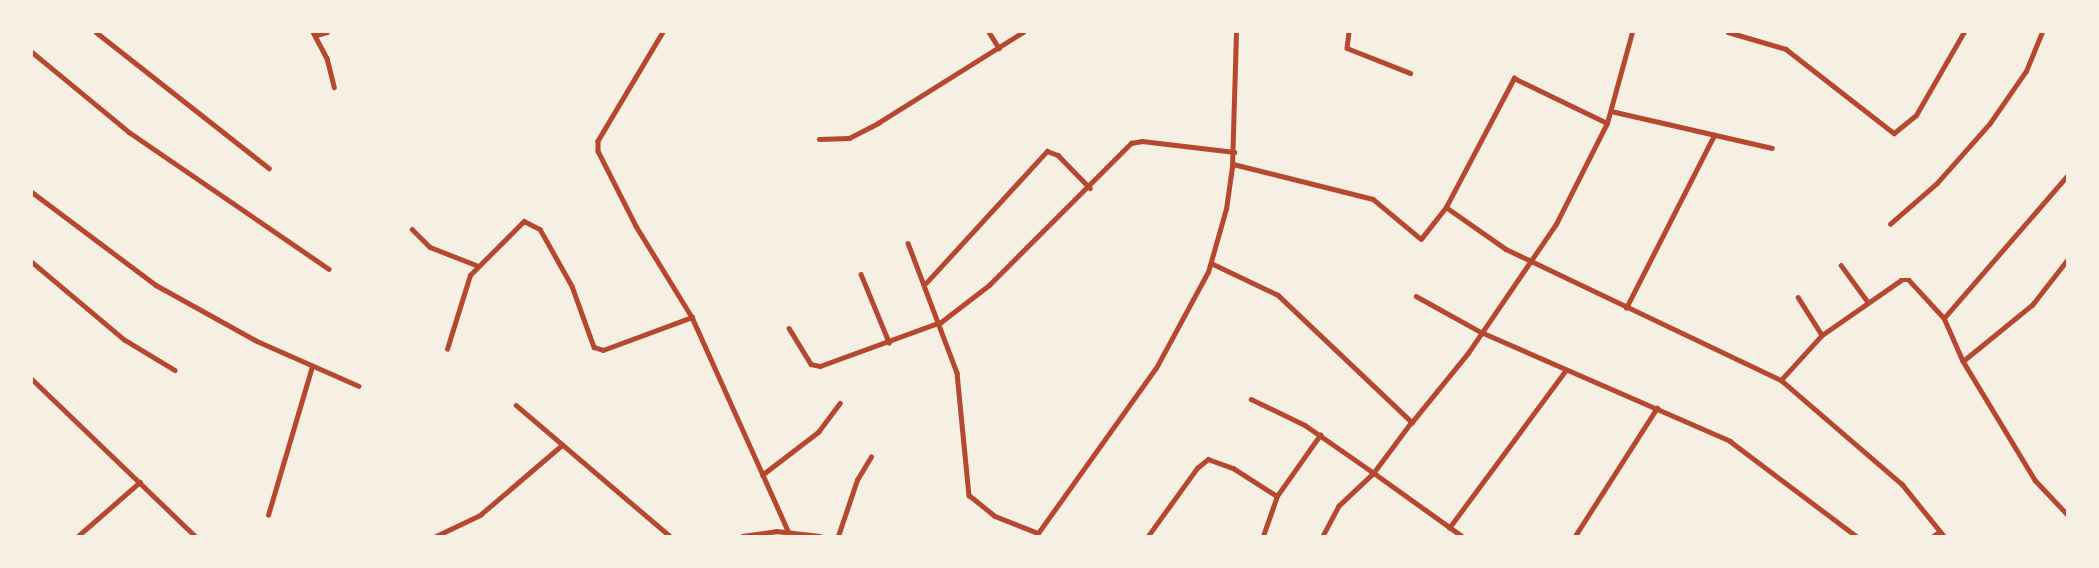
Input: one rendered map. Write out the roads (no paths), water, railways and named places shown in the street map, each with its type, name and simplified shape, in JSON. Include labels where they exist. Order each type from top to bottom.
[{"type":"street","points":[[96,32],[269,168]]},
{"type":"street","points":[[327,32],[315,34],[334,87]]},
{"type":"street","points":[[663,32],[598,141],[598,151],[636,226],[692,317],[788,531]]},
{"type":"street","points":[[989,32],[999,48]]},
{"type":"street","points":[[819,139],[859,133],[1023,32]]},
{"type":"street","points":[[908,243],[941,322],[957,373],[969,495],[995,516],[1037,535],[1156,368],[1211,263],[1233,164],[1236,32]]},
{"type":"street","points":[[1349,32],[1347,48],[1410,73]]},
{"type":"street","points":[[1323,537],[1339,506],[1374,473],[1412,422],[1432,403],[1533,261],[1607,123],[1632,32]]},
{"type":"street","points":[[1727,32],[1786,49],[1894,133],[1916,115],[1964,32]]},
{"type":"street","points":[[1890,223],[1937,183],[1990,124],[2026,71],[2042,32]]},
{"type":"street","points":[[32,52],[237,211],[328,269]]},
{"type":"street","points":[[1233,164],[1364,195],[1387,207],[1421,239],[1446,207],[1514,78],[1607,123]]},
{"type":"street","points":[[1611,111],[1772,148]]},
{"type":"street","points":[[1626,308],[1714,135]]},
{"type":"street","points":[[789,328],[814,366],[941,322],[989,285],[1090,188],[1131,143],[1142,141],[1234,152]]},
{"type":"street","points":[[926,283],[1047,151],[1058,155],[1090,188]]},
{"type":"street","points":[[1944,318],[2067,175]]},
{"type":"street","points":[[32,192],[156,285],[312,366],[359,386]]},
{"type":"street","points":[[1446,207],[1506,249],[1781,380],[1902,484],[1944,537]]},
{"type":"street","points":[[447,349],[477,265],[516,226],[530,220],[540,229],[572,286],[594,348],[603,350],[692,317]]},
{"type":"street","points":[[412,229],[430,247],[477,265]]},
{"type":"street","points":[[1963,361],[2019,318],[2067,259]]},
{"type":"street","points":[[32,262],[125,340],[175,370]]},
{"type":"street","points":[[1211,263],[1278,295],[1412,422]]},
{"type":"street","points":[[1841,265],[1868,302]]},
{"type":"street","points":[[861,274],[889,342]]},
{"type":"street","points":[[1781,380],[1822,335],[1868,302],[1909,280],[1944,318],[1963,361],[2035,480],[2067,515]]},
{"type":"street","points":[[1416,296],[1481,332],[1566,371],[1692,421],[1758,458],[1856,537]]},
{"type":"street","points":[[1798,297],[1822,335]]},
{"type":"street","points":[[268,515],[312,366]]},
{"type":"street","points":[[1449,528],[1566,371]]},
{"type":"street","points":[[32,379],[195,537]]},
{"type":"street","points":[[1251,399],[1320,435],[1462,537]]},
{"type":"street","points":[[762,475],[818,432],[840,403]]},
{"type":"street","points":[[516,405],[670,537]]},
{"type":"street","points":[[1575,537],[1657,408]]},
{"type":"street","points":[[1263,537],[1277,496],[1320,435]]},
{"type":"street","points":[[436,537],[502,499],[562,445]]},
{"type":"street","points":[[838,537],[857,480],[871,457]]},
{"type":"street","points":[[1148,537],[1197,468],[1208,459],[1233,468],[1277,496]]},
{"type":"street","points":[[78,537],[140,481]]},
{"type":"street","points":[[742,537],[788,531],[820,537]]},
{"type":"street","points":[[1933,537],[1939,532]]}]
